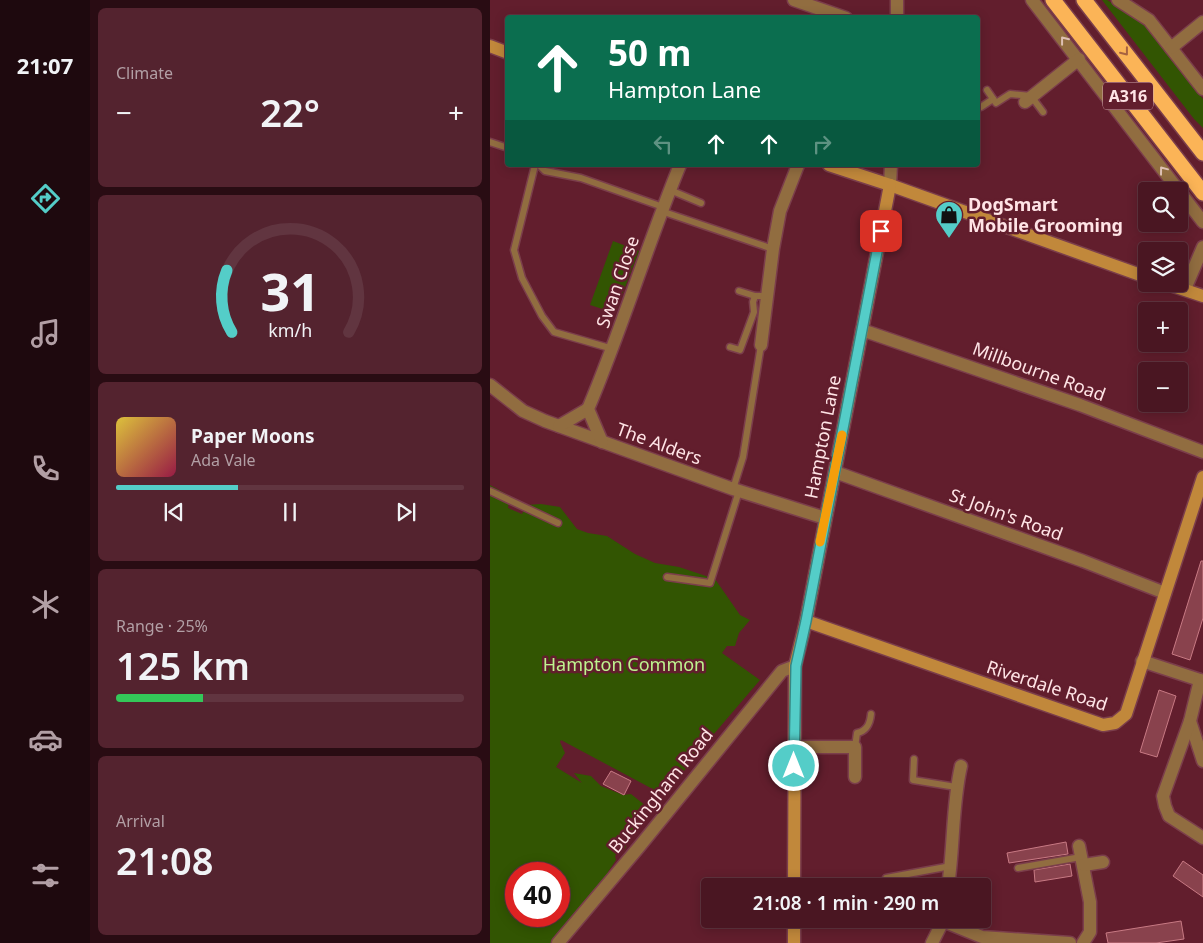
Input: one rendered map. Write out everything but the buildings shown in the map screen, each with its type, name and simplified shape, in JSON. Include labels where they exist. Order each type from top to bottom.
[{"type":"highway","name":"A316","points":[[1053,0],[1203,193]]},
{"type":"highway","name":"A316","points":[[1084,0],[1203,153]]},
{"type":"street","points":[[794,0],[837,15]]},
{"type":"street","points":[[897,0],[897,15]]},
{"type":"street","points":[[1032,0],[1203,222]]},
{"type":"street","points":[[1118,0],[1149,20],[1203,89]]},
{"type":"street","points":[[1171,48],[1203,22]]},
{"type":"street","points":[[490,46],[505,52]]},
{"type":"street","points":[[1028,99],[1079,59]]},
{"type":"street","name":"Swan Close","points":[[588,409],[613,349],[662,209],[679,167]]},
{"type":"street","points":[[761,345],[761,296],[780,211],[797,167]]},
{"type":"street","points":[[835,167],[1138,274]]},
{"type":"street","points":[[890,185],[891,167]]},
{"type":"street","name":"Hampton Lane","points":[[794,878],[796,666],[890,185]]},
{"type":"street","points":[[1188,282],[1203,247]]},
{"type":"street","points":[[1188,290],[1203,296]]},
{"type":"street","name":"Millbourne Road","points":[[862,330],[1080,405],[1203,452]]},
{"type":"street","name":"The Alders","points":[[490,385],[524,411],[559,426],[736,490],[825,518]]},
{"type":"street","points":[[559,426],[588,409],[602,442]]},
{"type":"street","name":"St John's Road","points":[[835,472],[1083,561],[1165,593]]},
{"type":"street","name":"Riverdale Road","points":[[806,621],[1103,725],[1115,723],[1126,714],[1203,477]]},
{"type":"street","points":[[1142,661],[1202,681],[1163,796],[1169,816],[1203,838]]},
{"type":"street","name":"Buckingham Road","points":[[558,943],[782,671],[796,666]]},
{"type":"street","points":[[1190,721],[1203,761]]},
{"type":"street","points":[[794,747],[855,747],[855,777]]},
{"type":"street","points":[[949,878],[956,787],[961,766]]},
{"type":"street","points":[[1083,943],[1090,932],[1090,902],[1082,856],[1103,862]]},
{"type":"street","points":[[794,928],[794,943]]},
{"type":"street","points":[[932,943],[939,928]]},
{"type":"street","points":[[961,928],[982,937],[1070,943]]},
{"type":"lane","points":[[986,90],[996,103],[1010,94],[1028,99],[1043,112]]},
{"type":"lane","points":[[982,107],[993,98]]},
{"type":"lane","points":[[490,142],[505,147]]},
{"type":"lane","points":[[535,167],[514,250],[522,278],[542,316],[554,332],[613,349]]},
{"type":"lane","points":[[541,167],[545,171],[581,178],[773,248]]},
{"type":"lane","points":[[670,190],[701,203]]},
{"type":"lane","points":[[739,291],[761,296]]},
{"type":"lane","points":[[730,347],[740,350],[754,312],[753,302],[761,296]]},
{"type":"lane","points":[[667,577],[710,582],[736,490],[761,345]]},
{"type":"lane","points":[[490,492],[558,523]]},
{"type":"lane","points":[[855,747],[857,733],[862,732],[868,726],[871,714]]},
{"type":"lane","points":[[914,759],[913,780],[956,787]]},
{"type":"lane","points":[[1018,868],[1082,856]]},
{"type":"lane","points":[[886,878],[951,866]]},
{"type":"green space","points":[[1102,0],[1107,0],[1143,23],[1203,99],[1203,128],[1194,119]]},
{"type":"green space","points":[[613,241],[639,251],[615,313],[590,305]]},
{"type":"green space","name":"Hampton Common","points":[[490,485],[510,496],[508,508],[522,514],[526,505],[541,504],[560,507],[577,529],[607,536],[635,554],[655,563],[679,567],[715,579],[740,615],[750,620],[739,633],[735,646],[727,646],[722,653],[760,680],[690,762],[669,794],[662,794],[561,740],[560,742],[565,753],[556,767],[582,783],[574,773],[591,776],[601,786],[623,795],[631,794],[651,810],[641,827],[628,840],[625,849],[622,848],[615,856],[616,860],[608,872],[607,884],[598,896],[578,908],[575,922],[570,926],[570,862],[505,862],[505,927],[569,927],[551,943],[490,943]]},
{"type":"slow traffic","points":[[820,542],[842,435]]},
{"type":"place","name":"DogSmart Mobile Grooming","points":[[949,239]]},
{"type":"route","points":[[794,766],[796,666],[881,231]]}]
